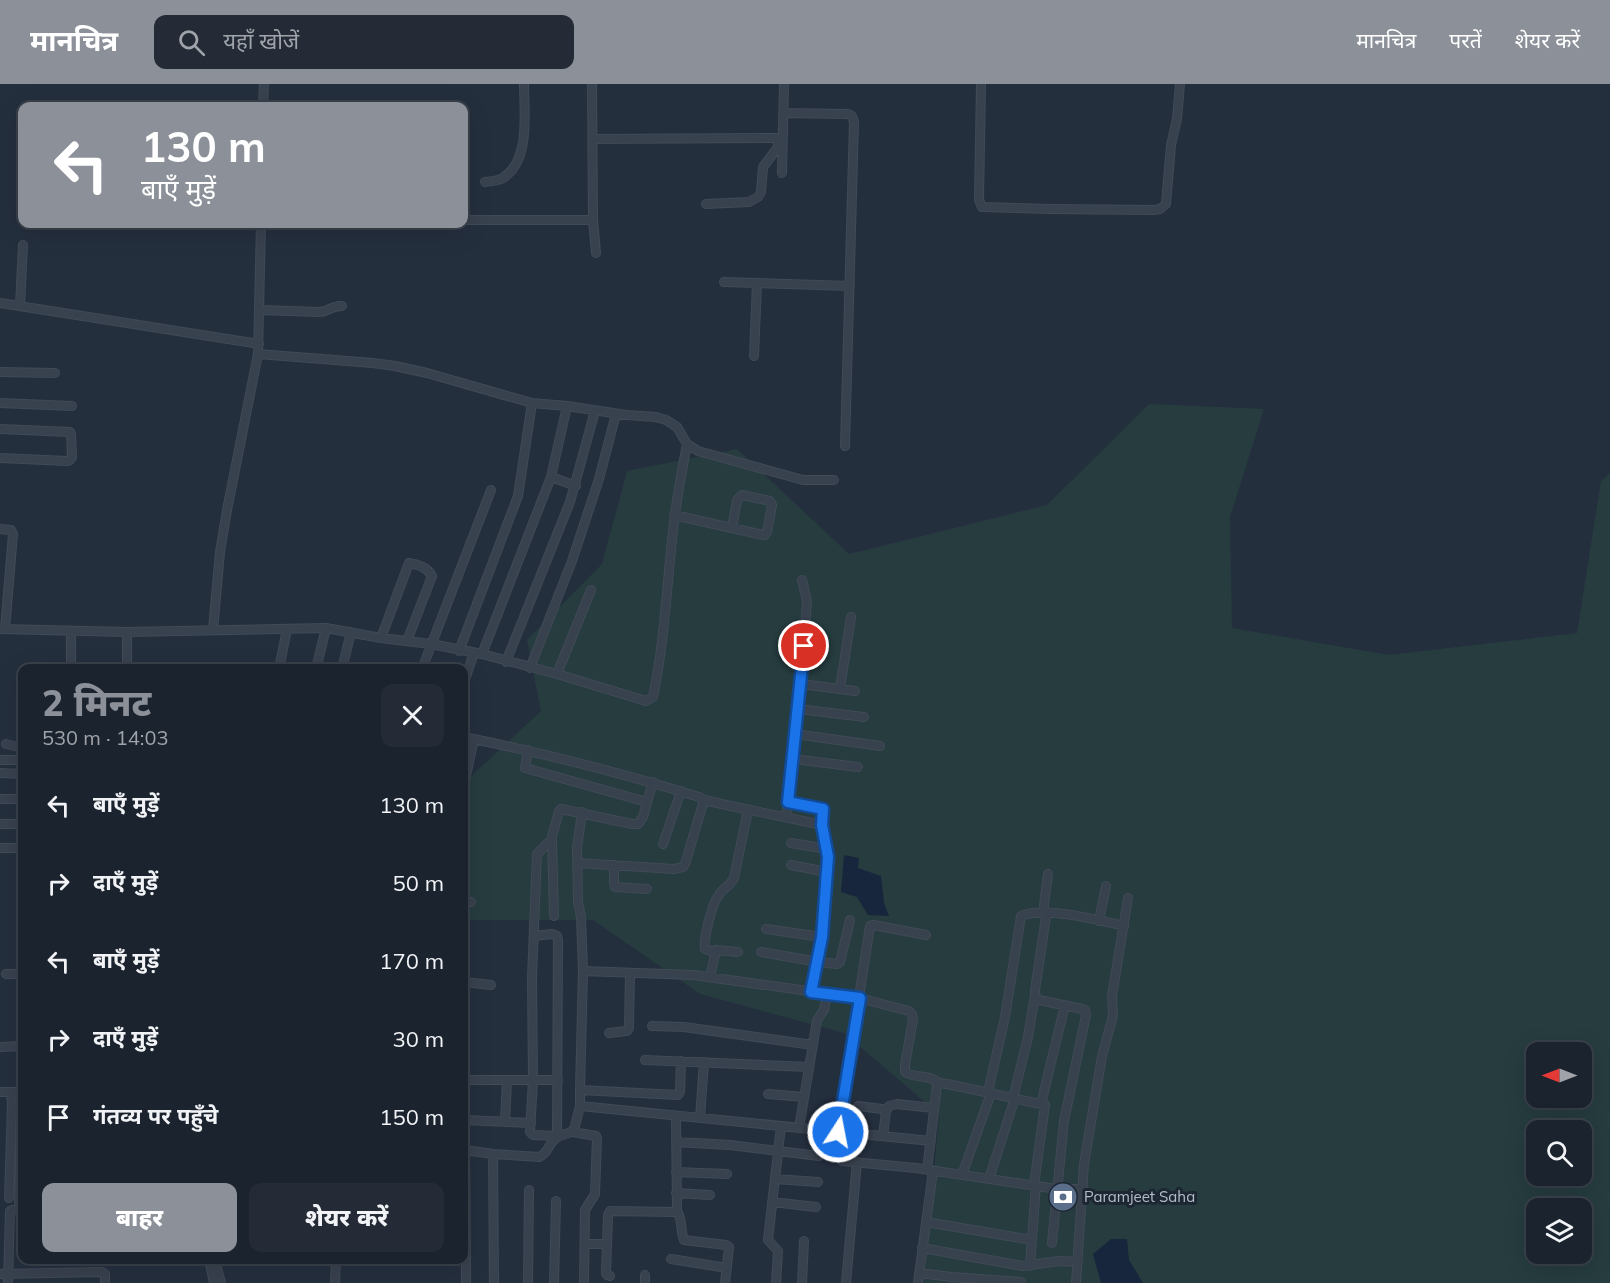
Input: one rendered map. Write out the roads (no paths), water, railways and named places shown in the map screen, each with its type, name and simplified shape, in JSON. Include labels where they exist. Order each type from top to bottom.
[{"type":"street","points":[[263,102],[264,84]]},
{"type":"street","points":[[485,182],[506,176],[523,150],[525,84]]},
{"type":"street","points":[[592,84],[593,220],[596,253]]},
{"type":"street","points":[[706,204],[749,202],[758,198],[761,192],[763,167],[778,147],[784,84]]},
{"type":"street","points":[[981,84],[979,200],[982,207],[1154,210],[1166,204],[1171,145],[1177,119],[1180,84]]},
{"type":"street","points":[[783,113],[848,114],[854,122],[845,446]]},
{"type":"street","points":[[592,139],[780,138]]},
{"type":"street","points":[[780,138],[782,173]]},
{"type":"street","points":[[468,220],[593,220]]},
{"type":"street","points":[[213,630],[220,552],[259,349],[261,228]]},
{"type":"street","points":[[20,306],[23,244]]},
{"type":"street","points":[[724,282],[850,286]]},
{"type":"street","points":[[754,356],[757,283]]},
{"type":"street","points":[[0,303],[259,349],[395,366],[532,403],[656,417],[677,427],[687,444],[698,451],[803,480],[834,480]]},
{"type":"street","points":[[259,310],[319,312],[334,306],[342,306]]},
{"type":"street","points":[[0,372],[55,373]]},
{"type":"street","points":[[0,403],[72,406]]},
{"type":"street","points":[[459,651],[518,496],[532,403]]},
{"type":"street","points":[[468,674],[551,477],[567,406]]},
{"type":"street","points":[[506,662],[576,486],[595,411]]},
{"type":"street","points":[[530,668],[572,561],[599,479],[616,414]]},
{"type":"street","points":[[0,429],[70,432],[72,457],[67,461],[0,458]]},
{"type":"street","points":[[0,529],[11,530],[13,534],[2,629],[127,632],[326,628],[431,644],[478,654],[557,674],[646,701],[653,697],[660,664],[674,515],[687,444]]},
{"type":"street","points":[[551,477],[576,486]]},
{"type":"street","points":[[424,664],[491,490]]},
{"type":"street","points":[[674,515],[732,528],[765,535],[771,503],[768,500],[740,496],[737,500],[732,528]]},
{"type":"street","points":[[381,638],[409,563],[424,567],[432,576],[407,642]]},
{"type":"street","points":[[786,817],[801,684],[807,601],[802,580]]},
{"type":"street","points":[[557,674],[591,590]]},
{"type":"street","points":[[840,689],[850,617]]},
{"type":"street","points":[[280,664],[286,628]]},
{"type":"street","points":[[317,664],[326,628]]},
{"type":"street","points":[[71,631],[71,664]]},
{"type":"street","points":[[127,632],[127,664]]},
{"type":"street","points":[[343,664],[351,632]]},
{"type":"street","points":[[801,684],[855,691]]},
{"type":"street","points":[[798,709],[864,717]]},
{"type":"street","points":[[795,734],[880,746]]},
{"type":"street","points":[[468,738],[528,750],[653,782],[704,800],[822,825]]},
{"type":"street","points":[[468,754],[474,739]]},
{"type":"street","points":[[0,760],[18,760],[15,746]]},
{"type":"street","points":[[528,750],[525,768],[647,802]]},
{"type":"street","points":[[793,759],[858,767]]},
{"type":"street","points":[[0,774],[18,774]]},
{"type":"street","points":[[554,916],[552,839],[560,809],[638,824],[643,816],[653,782]]},
{"type":"street","points":[[663,844],[681,791]]},
{"type":"street","points":[[0,799],[18,799]]},
{"type":"street","points":[[578,862],[674,869],[683,867],[704,800]]},
{"type":"street","points":[[788,802],[823,810],[822,825],[828,857],[822,937],[811,992]]},
{"type":"street","points":[[738,952],[718,949],[715,952],[705,949],[705,939],[718,894],[731,884],[734,878],[748,810]]},
{"type":"street","points":[[573,1132],[580,1106],[583,971],[576,848],[582,812]]},
{"type":"street","points":[[0,824],[18,824]]},
{"type":"street","points":[[552,839],[537,857],[532,978],[533,1080],[530,1132],[557,1137],[573,1132],[597,1138],[594,1196],[585,1209],[584,1283]]},
{"type":"street","points":[[791,843],[827,849]]},
{"type":"street","points":[[0,848],[18,848]]},
{"type":"street","points":[[614,865],[615,887],[647,889]]},
{"type":"street","points":[[791,865],[827,872]]},
{"type":"street","points":[[989,1179],[1014,1098],[1026,1048],[1046,913],[1044,905],[1048,874]]},
{"type":"street","points":[[1099,921],[1106,886]]},
{"type":"street","points":[[1076,1283],[1084,1164],[1102,1056],[1113,1016],[1112,996],[1128,897]]},
{"type":"street","points":[[962,1175],[989,1093],[1005,1017],[1021,916],[1046,913],[1071,915],[1124,926]]},
{"type":"street","points":[[761,952],[837,964],[840,962],[850,920]]},
{"type":"street","points":[[838,1132],[871,925],[926,935]]},
{"type":"street","points":[[766,929],[822,937]]},
{"type":"street","points":[[468,1151],[542,1156],[557,1137],[558,940],[557,936],[552,934],[534,936]]},
{"type":"street","points":[[710,977],[715,952]]},
{"type":"street","points":[[583,971],[710,977],[860,998],[911,1012],[913,1019],[905,1065],[905,1072],[909,1075],[934,1078],[938,1083],[1045,1105],[1035,1185],[1030,1266]]},
{"type":"street","points":[[609,1033],[624,1032],[629,1028],[630,973]]},
{"type":"street","points":[[6,974],[18,974]]},
{"type":"street","points":[[468,982],[491,985]]},
{"type":"street","points":[[799,1128],[817,1020],[824,1010],[827,994]]},
{"type":"street","points":[[1035,995],[1039,1000],[1084,1010],[1086,1015],[1064,1121],[1052,1243]]},
{"type":"street","points":[[1041,1104],[1065,1005]]},
{"type":"street","points":[[652,1026],[684,1027],[813,1045]]},
{"type":"street","points":[[0,1047],[18,1046]]},
{"type":"street","points":[[645,1060],[809,1067]]},
{"type":"street","points":[[580,1090],[678,1095],[681,1061]]},
{"type":"street","points":[[700,1118],[704,1062]]},
{"type":"street","points":[[468,1080],[558,1080]]},
{"type":"street","points":[[505,1122],[507,1080]]},
{"type":"street","points":[[918,1283],[926,1222],[931,1141],[938,1083]]},
{"type":"street","points":[[0,1092],[18,1092]]},
{"type":"street","points":[[4,1198],[12,1106],[11,1092]]},
{"type":"street","points":[[768,1094],[804,1097]]},
{"type":"street","points":[[883,1136],[885,1111],[889,1106],[897,1104],[934,1108]]},
{"type":"street","points":[[580,1106],[931,1141]]},
{"type":"street","points":[[858,1106],[885,1111]]},
{"type":"street","points":[[676,1116],[676,1211],[680,1217],[682,1237],[684,1240],[729,1247],[725,1283]]},
{"type":"street","points":[[468,1120],[531,1123]]},
{"type":"street","points":[[776,1283],[778,1251],[768,1240],[781,1126]]},
{"type":"street","points":[[676,1142],[730,1145],[819,1156]]},
{"type":"street","points":[[493,1154],[494,1283]]},
{"type":"street","points":[[842,1161],[930,1170],[1057,1189],[1083,1189]]},
{"type":"street","points":[[846,1283],[856,1162]]},
{"type":"street","points":[[676,1172],[727,1174]]},
{"type":"street","points":[[776,1179],[818,1182]]},
{"type":"street","points":[[528,1283],[529,1190]]},
{"type":"street","points":[[676,1193],[710,1195]]},
{"type":"street","points":[[554,1283],[556,1201]]},
{"type":"street","points":[[772,1202],[816,1207]]},
{"type":"street","points":[[18,1209],[10,1211],[6,1277],[102,1272],[105,1274],[105,1283]]},
{"type":"street","points":[[610,1276],[606,1273],[610,1210],[676,1211]]},
{"type":"street","points":[[926,1222],[1032,1240]]},
{"type":"street","points":[[802,1283],[804,1241]]},
{"type":"street","points":[[585,1244],[607,1244]]},
{"type":"street","points":[[922,1248],[1023,1266],[1078,1262]]},
{"type":"street","points":[[671,1259],[727,1268]]},
{"type":"street","points":[[210,1264],[214,1283]]},
{"type":"street","points":[[216,1264],[221,1283]]},
{"type":"street","points":[[335,1283],[336,1264]]},
{"type":"street","points":[[466,1264],[466,1283]]},
{"type":"street","points":[[919,1273],[1021,1282]]},
{"type":"water","points":[[844,855],[859,858],[858,868],[881,876],[884,903],[889,916],[868,915],[857,897],[841,892]]},
{"type":"water","points":[[1111,1239],[1127,1239],[1129,1260],[1143,1283],[1101,1283],[1093,1254]]},
{"type":"place","name":"Paramjeet Saha","points":[[1063,1197]]}]
